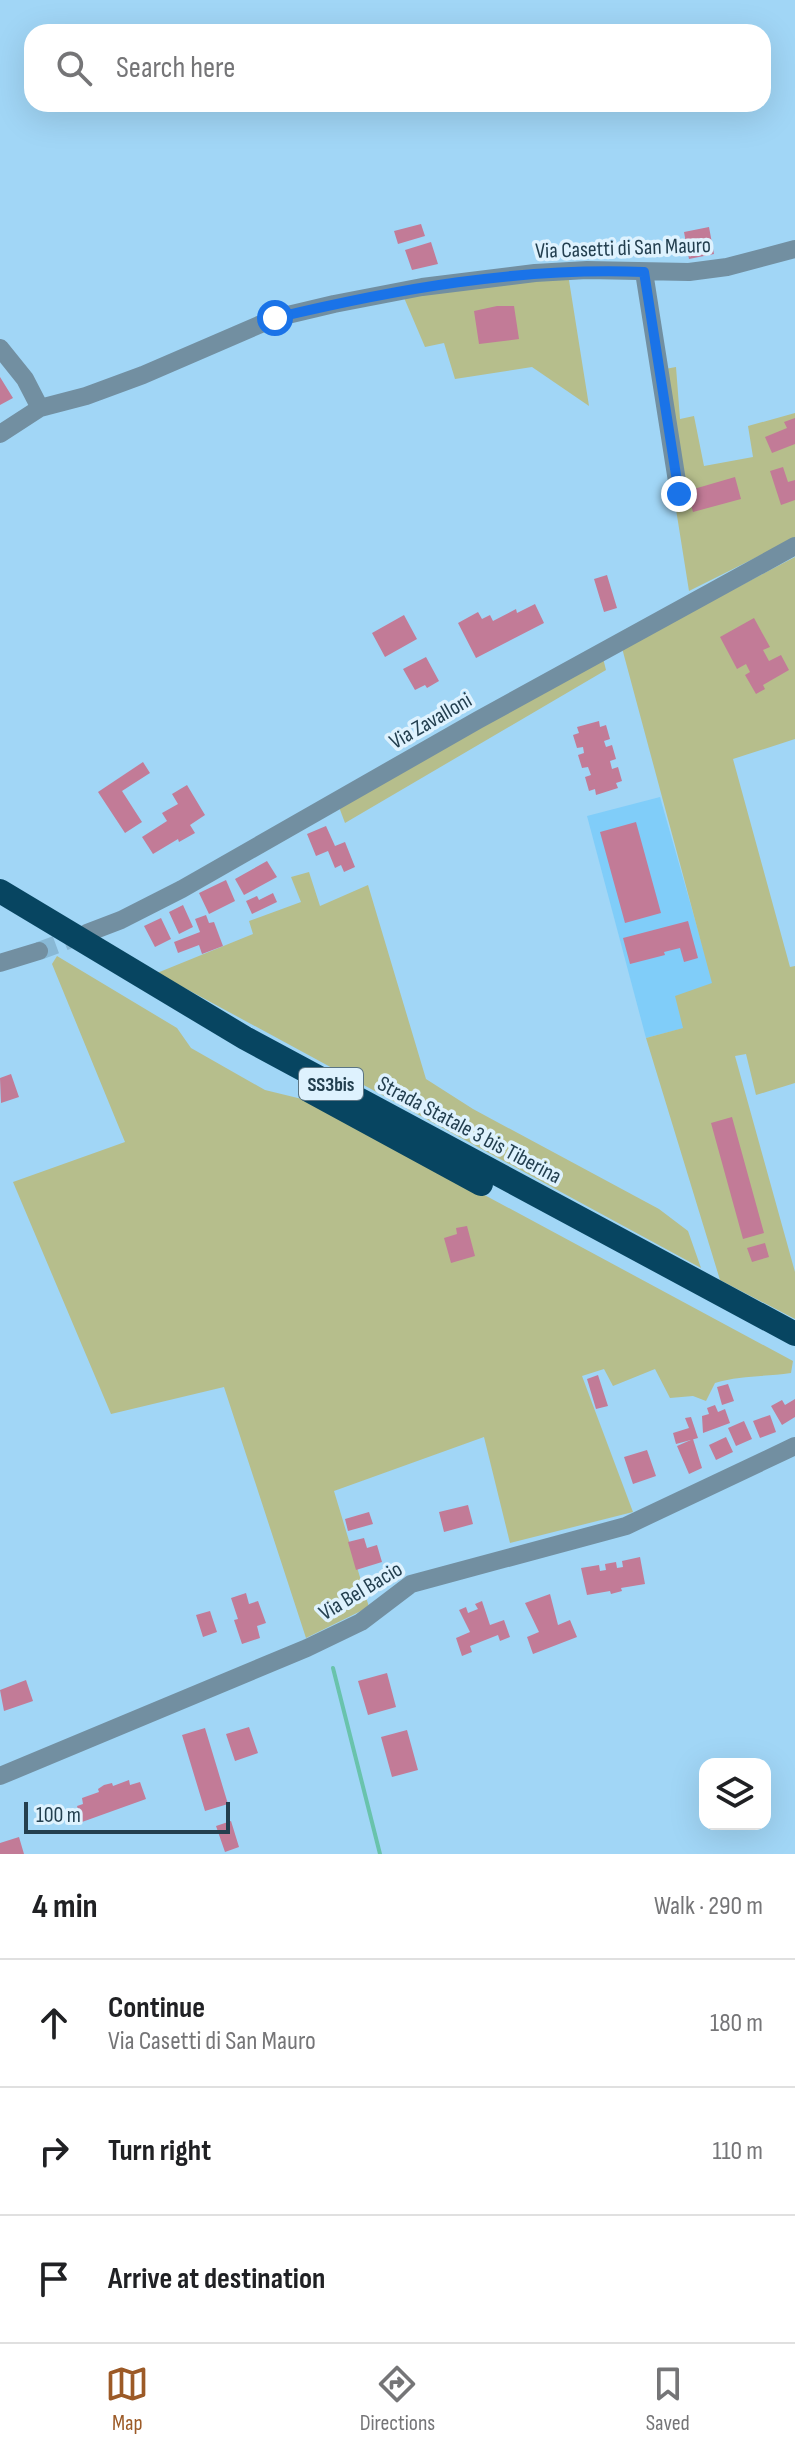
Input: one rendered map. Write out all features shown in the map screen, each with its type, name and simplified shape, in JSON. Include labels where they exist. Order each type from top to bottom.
[{"type":"highway","name":"Strada Statale 3 bis Tiberina","points":[[0,891],[245,1038],[665,1273],[795,1352]]},
{"type":"highway","name":"Strada Statale 3 bis Tiberina","points":[[0,911],[238,1052],[665,1273],[795,1334]]},
{"type":"street","name":"Via Casetti di San Mauro","points":[[0,434],[40,408],[86,396],[143,375],[275,318],[334,304],[422,287],[535,273],[701,271],[795,249]]},
{"type":"street","points":[[644,272],[679,494]]},
{"type":"street","points":[[0,348],[25,379],[40,408]]},
{"type":"street","name":"Via Zavalloni","points":[[87,933],[121,920],[182,889],[464,728],[795,546]]},
{"type":"street","points":[[0,963],[39,951]]},
{"type":"street","name":"Via Bel Bacio","points":[[0,1776],[307,1648],[361,1622],[411,1584],[626,1526],[795,1446]]},
{"type":"shaded area","points":[[660,797],[713,983],[684,1028],[646,1038],[587,816]]},
{"type":"green space","points":[[568,274],[589,406],[532,367],[455,379],[444,343],[425,347],[402,293]]},
{"type":"green space","points":[[676,367],[680,419],[694,416],[704,466],[753,457],[748,426],[795,413],[795,538],[689,591],[654,371]]},
{"type":"green space","points":[[795,557],[795,739],[733,759],[790,967],[795,966],[795,1083],[756,1095],[746,1054],[735,1056],[795,1272],[795,1319],[720,1280],[646,1038],[683,1028],[675,996],[712,983],[622,648]]},
{"type":"green space","points":[[603,658],[606,670],[345,823],[339,807]]},
{"type":"green space","points":[[309,872],[320,906],[368,885],[426,1079],[473,1109],[659,1209],[688,1231],[701,1268],[157,973],[253,934],[249,921],[301,902],[291,877]]},
{"type":"green space","points":[[57,956],[177,1028],[191,1048],[265,1090],[310,1101],[793,1361],[791,1373],[724,1380],[715,1383],[706,1401],[693,1396],[670,1398],[655,1369],[613,1386],[604,1369],[582,1376],[633,1512],[510,1543],[484,1437],[334,1491],[369,1607],[306,1638],[224,1387],[111,1414],[13,1182],[125,1142],[52,964]]},
{"type":"building","points":[[421,224],[425,236],[398,244],[394,231]]},
{"type":"building","points":[[709,227],[714,254],[689,259],[684,232]]},
{"type":"building","points":[[431,242],[438,264],[412,270],[405,250]]},
{"type":"building","points":[[514,306],[519,339],[479,344],[474,311]]},
{"type":"building","points":[[0,377],[13,398],[0,405]]},
{"type":"building","points":[[795,418],[795,444],[772,453],[765,437],[787,428],[784,422]]},
{"type":"building","points":[[783,467],[788,482],[795,480],[795,500],[781,505],[770,471]]},
{"type":"building","points":[[735,477],[741,499],[693,512],[687,491]]},
{"type":"building","points":[[607,575],[617,608],[604,612],[594,579]]},
{"type":"building","points":[[535,604],[544,623],[476,658],[458,623],[478,612],[482,619],[490,615],[493,621],[516,609],[517,613]]},
{"type":"building","points":[[404,615],[417,639],[385,657],[372,633]]},
{"type":"building","points":[[754,618],[770,647],[763,650],[769,661],[781,655],[789,670],[763,685],[765,689],[756,694],[745,675],[750,672],[746,664],[737,669],[720,637]]},
{"type":"building","points":[[426,657],[439,681],[415,690],[403,669]]},
{"type":"building","points":[[599,721],[600,727],[606,725],[610,739],[604,741],[606,747],[612,745],[616,759],[610,761],[612,769],[618,767],[622,781],[616,783],[618,788],[596,795],[595,789],[589,791],[585,777],[591,775],[588,767],[582,768],[578,755],[584,753],[583,747],[577,748],[573,735],[579,733],[577,727]]},
{"type":"building","points":[[143,762],[150,773],[122,791],[142,822],[125,833],[98,792]]},
{"type":"building","points":[[187,785],[205,815],[190,825],[195,833],[153,854],[142,837],[167,821],[162,813],[178,804],[172,794]]},
{"type":"building","points":[[636,822],[661,913],[625,923],[600,832]]},
{"type":"building","points":[[326,826],[335,846],[345,842],[355,867],[344,872],[341,865],[335,868],[328,851],[316,856],[307,834]]},
{"type":"building","points":[[267,861],[277,877],[244,895],[235,879]]},
{"type":"building","points":[[226,880],[235,901],[209,914],[199,893]]},
{"type":"building","points":[[273,893],[277,902],[252,914],[246,901],[257,896],[259,900]]},
{"type":"building","points":[[183,905],[193,927],[179,934],[169,912]]},
{"type":"building","points":[[206,915],[209,923],[214,922],[223,946],[202,954],[199,945],[178,953],[174,942],[200,932],[195,919]]},
{"type":"building","points":[[161,918],[171,939],[155,947],[144,926]]},
{"type":"building","points":[[688,921],[698,958],[684,962],[680,948],[630,964],[623,938]]},
{"type":"building","points":[[11,1074],[19,1097],[1,1103],[0,1078]]},
{"type":"building","points":[[732,1117],[764,1233],[743,1239],[711,1123]]},
{"type":"building","points":[[467,1226],[475,1256],[451,1263],[444,1238],[457,1234],[456,1228]]},
{"type":"building","points":[[765,1243],[769,1257],[752,1262],[747,1248]]},
{"type":"building","points":[[598,1375],[608,1406],[596,1409],[587,1379]]},
{"type":"building","points":[[728,1384],[734,1401],[722,1405],[717,1387]]},
{"type":"building","points":[[795,1399],[795,1417],[782,1425],[771,1406],[782,1400],[785,1405]]},
{"type":"building","points":[[715,1405],[718,1412],[725,1409],[730,1423],[703,1433],[702,1416],[709,1414],[707,1408]]},
{"type":"building","points":[[770,1415],[776,1432],[760,1438],[753,1421]]},
{"type":"building","points":[[691,1417],[698,1438],[676,1444],[673,1433],[689,1428],[685,1418]]},
{"type":"building","points":[[744,1421],[752,1439],[736,1446],[728,1428]]},
{"type":"building","points":[[726,1437],[733,1452],[716,1460],[709,1445]]},
{"type":"building","points":[[693,1439],[702,1468],[689,1474],[677,1446]]},
{"type":"building","points":[[647,1450],[656,1476],[633,1484],[624,1457]]},
{"type":"building","points":[[468,1505],[473,1524],[444,1532],[439,1512]]},
{"type":"building","points":[[369,1512],[373,1524],[348,1531],[345,1519]]},
{"type":"building","points":[[364,1538],[367,1548],[377,1545],[382,1562],[356,1570],[348,1542]]},
{"type":"building","points":[[640,1557],[645,1584],[621,1588],[622,1591],[611,1594],[610,1591],[587,1595],[581,1568],[599,1565],[600,1571],[606,1570],[605,1564],[616,1562],[617,1568],[623,1567],[622,1561]]},
{"type":"building","points":[[246,1593],[249,1604],[258,1601],[266,1623],[257,1626],[260,1638],[242,1644],[231,1598]]},
{"type":"building","points":[[550,1594],[558,1625],[570,1620],[577,1637],[533,1654],[527,1637],[539,1632],[525,1603]]},
{"type":"building","points":[[482,1601],[490,1625],[504,1620],[510,1637],[500,1641],[498,1635],[470,1646],[472,1652],[462,1656],[456,1638],[470,1632],[459,1610],[466,1607],[468,1613],[478,1609],[475,1604]]},
{"type":"building","points":[[210,1611],[217,1632],[203,1637],[196,1615]]},
{"type":"building","points":[[387,1673],[396,1707],[368,1715],[358,1681]]},
{"type":"building","points":[[26,1680],[33,1701],[4,1711],[0,1690]]},
{"type":"building","points":[[249,1727],[258,1753],[235,1761],[226,1734]]},
{"type":"building","points":[[205,1728],[228,1804],[205,1811],[182,1735]]},
{"type":"building","points":[[407,1730],[418,1770],[392,1777],[381,1737]]},
{"type":"building","points":[[129,1780],[130,1785],[140,1782],[146,1799],[82,1822],[77,1806],[83,1804],[82,1798],[99,1792],[98,1789],[104,1785],[112,1783],[113,1786]]},
{"type":"building","points":[[231,1821],[239,1847],[225,1852],[216,1826]]},
{"type":"building","points":[[19,1837],[24,1854],[0,1854],[0,1843]]},
{"type":"waterway","points":[[333,1668],[380,1854]]},
{"type":"tunnel","points":[[39,951],[85,934]]},
{"type":"route","points":[[275,318],[422,287],[535,273],[587,270],[644,272],[679,494]]}]
